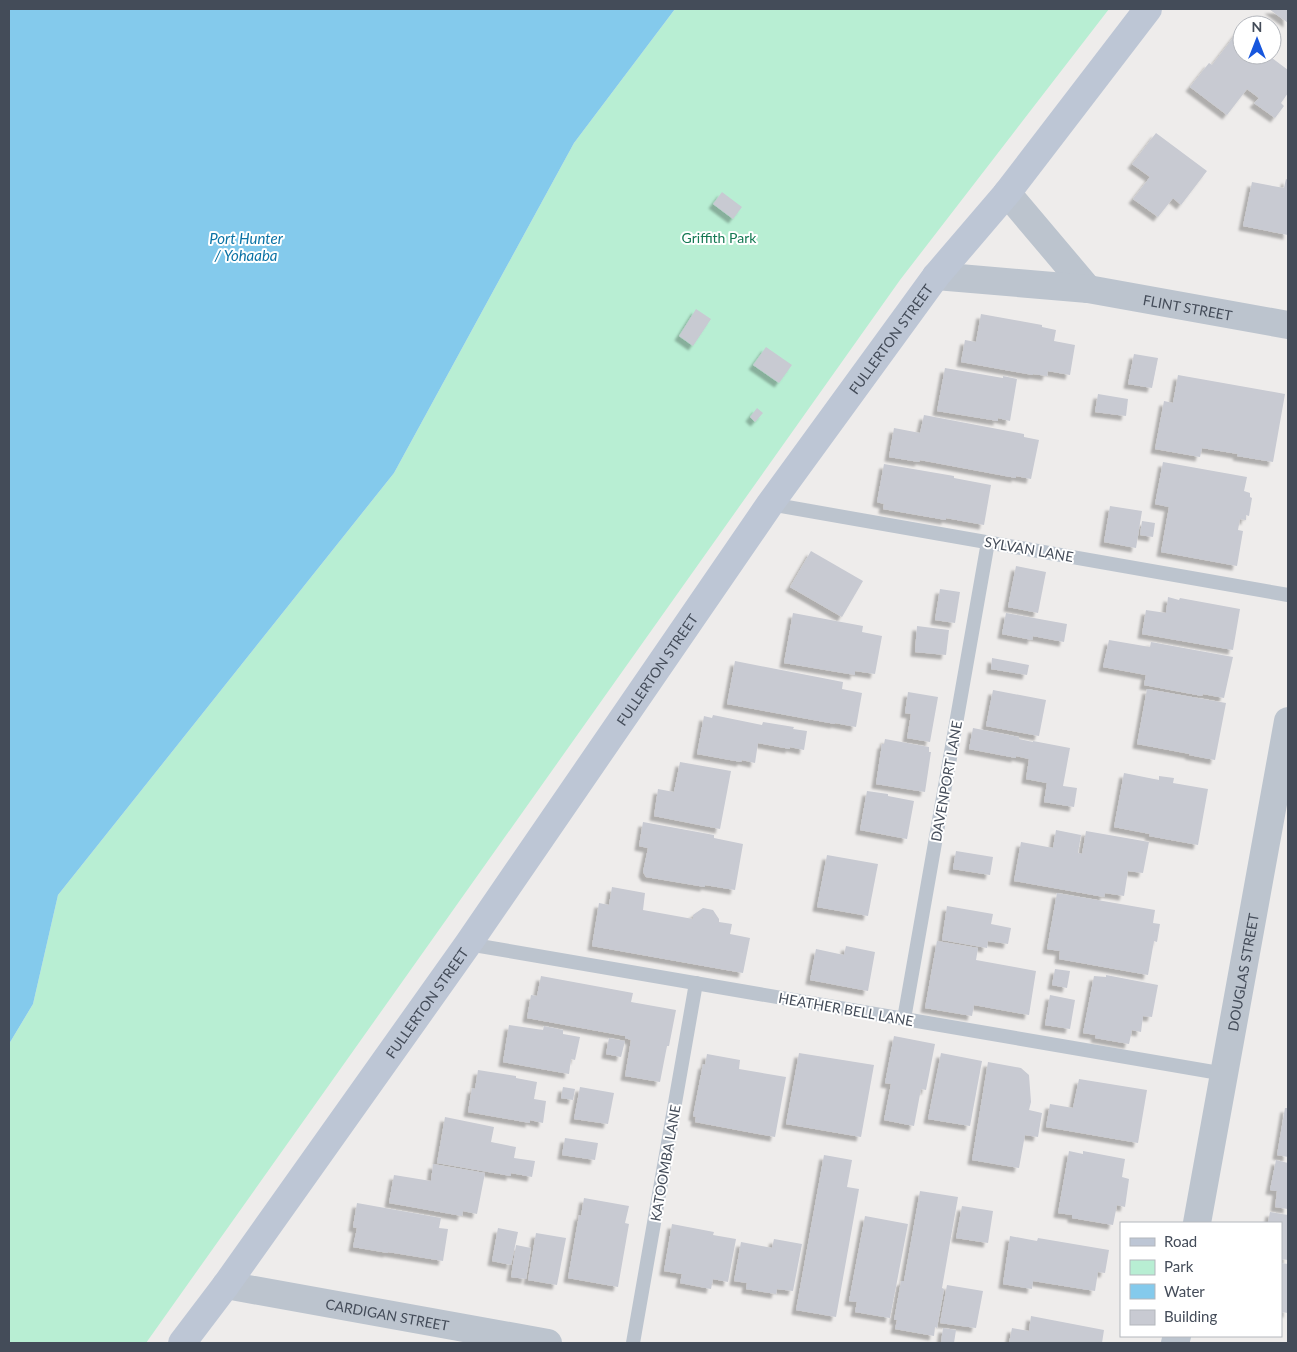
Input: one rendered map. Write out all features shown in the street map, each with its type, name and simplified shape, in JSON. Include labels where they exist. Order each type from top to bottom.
[{"type":"main road","name":"FULLERTON STREET","points":[[182,1343],[226,1285],[468,944],[770,504],[936,276],[1007,193],[1148,9]]},
{"type":"street","points":[[1007,193],[1088,289]]},
{"type":"street","name":"FLINT STREET","points":[[936,276],[1088,289],[1288,325]]},
{"type":"street","name":"DOUGLAS STREET","points":[[1197,1222],[1288,721]]},
{"type":"street","name":"CARDIGAN STREET","points":[[226,1285],[509,1340],[548,1343]]},
{"type":"lane","name":"SYLVAN LANE","points":[[770,504],[1288,595]]},
{"type":"lane","name":"DAVENPORT LANE","points":[[904,1019],[988,542]]},
{"type":"lane","name":"HEATHER BELL LANE","points":[[468,944],[1225,1074]]},
{"type":"lane","name":"KATOOMBA LANE","points":[[633,1343],[696,983]]},
{"type":"green space","name":"Griffith Park","points":[[675,9],[1109,9],[900,280],[146,1343],[9,1343],[9,1044],[33,1004],[58,895],[394,473],[574,143]]},
{"type":"water","name":"Port Hunter / Yohaaba","points":[[9,9],[675,9],[574,143],[394,473],[58,895],[33,1004],[9,1044]]},
{"type":"building","points":[[1269,9],[1288,9],[1288,23],[1282,19],[1282,15],[1277,15]]},
{"type":"building","points":[[1232,39],[1232,65],[1281,65],[1288,70],[1288,93],[1281,103],[1284,106],[1275,118],[1254,103],[1259,98],[1247,89],[1227,115],[1190,87],[1209,63],[1212,65]]},
{"type":"building","points":[[1156,133],[1207,171],[1181,205],[1173,198],[1158,217],[1133,199],[1150,177],[1132,164]]},
{"type":"building","points":[[1286,179],[1288,180],[1288,235],[1243,226],[1252,182],[1284,188]]},
{"type":"building","points":[[722,192],[742,207],[733,219],[713,204]]},
{"type":"building","points":[[696,309],[711,319],[693,346],[679,336]]},
{"type":"building","points":[[981,314],[1042,325],[1042,327],[1056,330],[1054,341],[1075,345],[1070,375],[1048,371],[1047,376],[1033,375],[961,362],[965,340],[976,342]]},
{"type":"building","points":[[766,347],[792,365],[779,383],[753,365]]},
{"type":"building","points":[[1134,354],[1158,358],[1152,388],[1128,384]]},
{"type":"building","points":[[945,368],[1017,379],[1010,421],[998,418],[998,421],[937,411]]},
{"type":"building","points":[[1178,375],[1285,394],[1273,462],[1202,448],[1200,457],[1155,449],[1164,401],[1173,403]]},
{"type":"building","points":[[1098,394],[1128,399],[1126,416],[1095,412]]},
{"type":"building","points":[[757,408],[763,413],[755,422],[750,417]]},
{"type":"building","points":[[924,415],[1024,434],[1024,437],[1039,440],[1031,479],[1016,476],[1016,478],[920,460],[919,462],[889,457],[894,428],[920,433]]},
{"type":"building","points":[[1163,462],[1247,477],[1244,491],[1250,493],[1252,498],[1249,516],[1246,515],[1246,520],[1240,519],[1238,530],[1243,531],[1237,566],[1161,552],[1169,507],[1155,504]]},
{"type":"building","points":[[884,464],[954,476],[954,478],[991,485],[984,525],[883,509],[884,504],[877,502]]},
{"type":"building","points":[[1110,506],[1142,511],[1136,548],[1104,542]]},
{"type":"building","points":[[1142,521],[1155,523],[1153,537],[1140,535]]},
{"type":"building","points":[[811,551],[863,581],[842,617],[790,587]]},
{"type":"building","points":[[1016,566],[1046,572],[1038,613],[1008,607]]},
{"type":"building","points":[[940,589],[960,592],[955,623],[935,620]]},
{"type":"building","points":[[1168,597],[1240,609],[1233,650],[1142,634],[1146,610],[1166,613]]},
{"type":"building","points":[[793,613],[863,626],[862,632],[882,636],[875,674],[855,671],[855,675],[784,663]]},
{"type":"building","points":[[1006,613],[1067,624],[1064,642],[1033,636],[1032,640],[1002,634]]},
{"type":"building","points":[[917,626],[949,630],[946,655],[915,652]]},
{"type":"building","points":[[1109,640],[1150,647],[1151,642],[1233,657],[1224,698],[1203,694],[1202,696],[1144,685],[1146,675],[1103,667]]},
{"type":"building","points":[[992,658],[1029,665],[1027,675],[991,669]]},
{"type":"building","points":[[735,661],[843,682],[842,689],[862,693],[856,727],[727,704]]},
{"type":"building","points":[[1147,689],[1226,703],[1215,760],[1137,744]]},
{"type":"building","points":[[993,690],[1046,700],[1039,736],[986,726]]},
{"type":"building","points":[[908,692],[938,697],[930,742],[907,738],[911,714],[905,713]]},
{"type":"building","points":[[713,715],[762,725],[763,722],[794,727],[793,729],[807,731],[804,750],[758,743],[755,763],[697,754],[704,716],[712,718]]},
{"type":"building","points":[[973,728],[1019,737],[1019,739],[1033,742],[1070,748],[1063,786],[1077,788],[1074,807],[1044,802],[1047,783],[1026,779],[1029,759],[969,749]]},
{"type":"building","points":[[885,739],[929,747],[929,752],[931,752],[925,792],[876,784],[882,744],[884,744]]},
{"type":"building","points":[[680,762],[731,771],[720,829],[654,816],[658,789],[674,792]]},
{"type":"building","points":[[1124,773],[1159,780],[1159,776],[1174,778],[1173,783],[1208,789],[1198,845],[1114,827]]},
{"type":"building","points":[[867,791],[914,801],[907,839],[860,830]]},
{"type":"building","points":[[643,822],[714,835],[714,838],[743,844],[735,890],[646,877],[643,872],[648,848],[639,846]]},
{"type":"building","points":[[1056,830],[1081,835],[1078,853],[1082,854],[1086,831],[1149,842],[1143,873],[1128,871],[1124,896],[1105,893],[1104,897],[1014,881],[1021,842],[1053,848]]},
{"type":"building","points":[[956,851],[993,857],[990,875],[953,869]]},
{"type":"building","points":[[827,855],[878,864],[868,916],[817,907]]},
{"type":"building","points":[[612,887],[645,893],[643,910],[693,919],[693,915],[703,908],[713,910],[719,922],[732,924],[730,934],[750,938],[743,973],[592,946],[599,903],[609,905]]},
{"type":"building","points":[[1057,893],[1155,910],[1153,923],[1160,924],[1157,942],[1154,941],[1148,975],[1059,959],[1060,951],[1047,949]]},
{"type":"building","points":[[947,906],[993,914],[991,924],[1011,928],[1008,944],[988,941],[987,948],[942,940]]},
{"type":"building","points":[[937,941],[978,948],[976,960],[1036,971],[1029,1015],[974,1005],[972,1016],[925,1008]]},
{"type":"building","points":[[846,946],[875,952],[868,991],[810,980],[816,949],[844,955]]},
{"type":"building","points":[[1055,969],[1070,971],[1067,988],[1052,985]]},
{"type":"building","points":[[1106,975],[1158,985],[1152,1017],[1143,1016],[1141,1032],[1132,1030],[1129,1044],[1095,1038],[1096,1035],[1083,1033],[1094,976],[1106,977]]},
{"type":"building","points":[[541,976],[633,993],[631,1002],[676,1010],[660,1082],[625,1076],[631,1040],[625,1038],[625,1036],[527,1018],[531,995],[537,996]]},
{"type":"building","points":[[1050,995],[1075,1000],[1070,1029],[1045,1025]]},
{"type":"building","points":[[509,1025],[543,1030],[544,1026],[563,1030],[563,1034],[580,1037],[575,1060],[571,1059],[569,1074],[503,1062]]},
{"type":"building","points":[[894,1036],[935,1044],[926,1090],[921,1089],[914,1126],[884,1120],[891,1084],[885,1083]]},
{"type":"building","points":[[609,1038],[625,1041],[621,1057],[606,1054]]},
{"type":"building","points":[[799,1053],[874,1065],[861,1137],[786,1124]]},
{"type":"building","points":[[941,1053],[982,1061],[970,1126],[928,1119]]},
{"type":"building","points":[[707,1054],[740,1060],[739,1069],[786,1077],[775,1137],[695,1122],[696,1117],[693,1116],[703,1064],[705,1065]]},
{"type":"building","points":[[988,1062],[1021,1068],[1029,1075],[1031,1102],[1029,1110],[1042,1113],[1038,1137],[1025,1135],[1019,1168],[972,1160]]},
{"type":"building","points":[[478,1070],[516,1076],[516,1078],[537,1082],[534,1099],[546,1101],[543,1123],[530,1120],[530,1123],[468,1112],[472,1088],[475,1089]]},
{"type":"building","points":[[1079,1079],[1147,1090],[1138,1143],[1046,1127],[1050,1104],[1073,1108]]},
{"type":"building","points":[[563,1087],[575,1089],[573,1100],[561,1098]]},
{"type":"building","points":[[580,1087],[614,1093],[608,1124],[574,1119]]},
{"type":"building","points":[[1285,1108],[1288,1108],[1288,1157],[1277,1155]]},
{"type":"building","points":[[445,1117],[494,1127],[491,1142],[516,1147],[514,1158],[535,1161],[532,1177],[511,1173],[511,1176],[437,1163]]},
{"type":"building","points":[[565,1138],[598,1143],[595,1160],[562,1155]]},
{"type":"building","points":[[1069,1151],[1083,1154],[1083,1151],[1125,1159],[1122,1177],[1129,1179],[1125,1207],[1117,1205],[1113,1225],[1072,1218],[1072,1215],[1058,1213]]},
{"type":"building","points":[[824,1155],[852,1160],[847,1187],[859,1189],[836,1317],[796,1310]]},
{"type":"building","points":[[1276,1160],[1288,1163],[1288,1209],[1275,1207],[1277,1191],[1270,1190]]},
{"type":"building","points":[[433,1164],[485,1173],[477,1214],[463,1211],[462,1216],[389,1203],[394,1175],[431,1181]]},
{"type":"building","points":[[920,1191],[958,1197],[942,1288],[944,1289],[934,1336],[895,1329],[897,1320],[894,1320],[901,1281],[904,1281]]},
{"type":"building","points":[[584,1198],[629,1206],[625,1223],[629,1224],[618,1287],[568,1278],[579,1215],[581,1216]]},
{"type":"building","points":[[357,1203],[441,1218],[439,1228],[448,1229],[443,1261],[353,1247],[357,1228],[353,1227]]},
{"type":"building","points":[[962,1206],[993,1211],[988,1243],[956,1238]]},
{"type":"building","points":[[1270,1212],[1288,1215],[1288,1260],[1282,1259],[1282,1222],[1268,1222]]},
{"type":"building","points":[[865,1216],[908,1224],[890,1318],[855,1312],[857,1302],[849,1301]]},
{"type":"building","points":[[672,1224],[714,1232],[713,1235],[736,1239],[728,1282],[713,1279],[711,1289],[680,1283],[682,1274],[664,1271]]},
{"type":"building","points":[[498,1228],[518,1232],[511,1265],[492,1261]]},
{"type":"building","points":[[536,1233],[566,1238],[557,1285],[528,1280]]},
{"type":"building","points":[[1010,1236],[1037,1241],[1038,1238],[1109,1250],[1105,1273],[1098,1272],[1095,1291],[1033,1281],[1032,1289],[1003,1284]]},
{"type":"building","points":[[774,1239],[802,1244],[793,1291],[777,1289],[776,1294],[746,1289],[747,1283],[734,1281],[741,1242],[772,1248]]},
{"type":"building","points":[[516,1245],[531,1248],[526,1279],[511,1277]]},
{"type":"building","points":[[1282,1263],[1288,1264],[1288,1313],[1282,1312]]},
{"type":"building","points":[[947,1285],[983,1291],[976,1328],[940,1323]]},
{"type":"building","points":[[1031,1316],[1104,1330],[1102,1343],[1009,1343],[1012,1328],[1029,1331]]},
{"type":"building","points":[[943,1328],[956,1330],[954,1343],[941,1343]]}]
